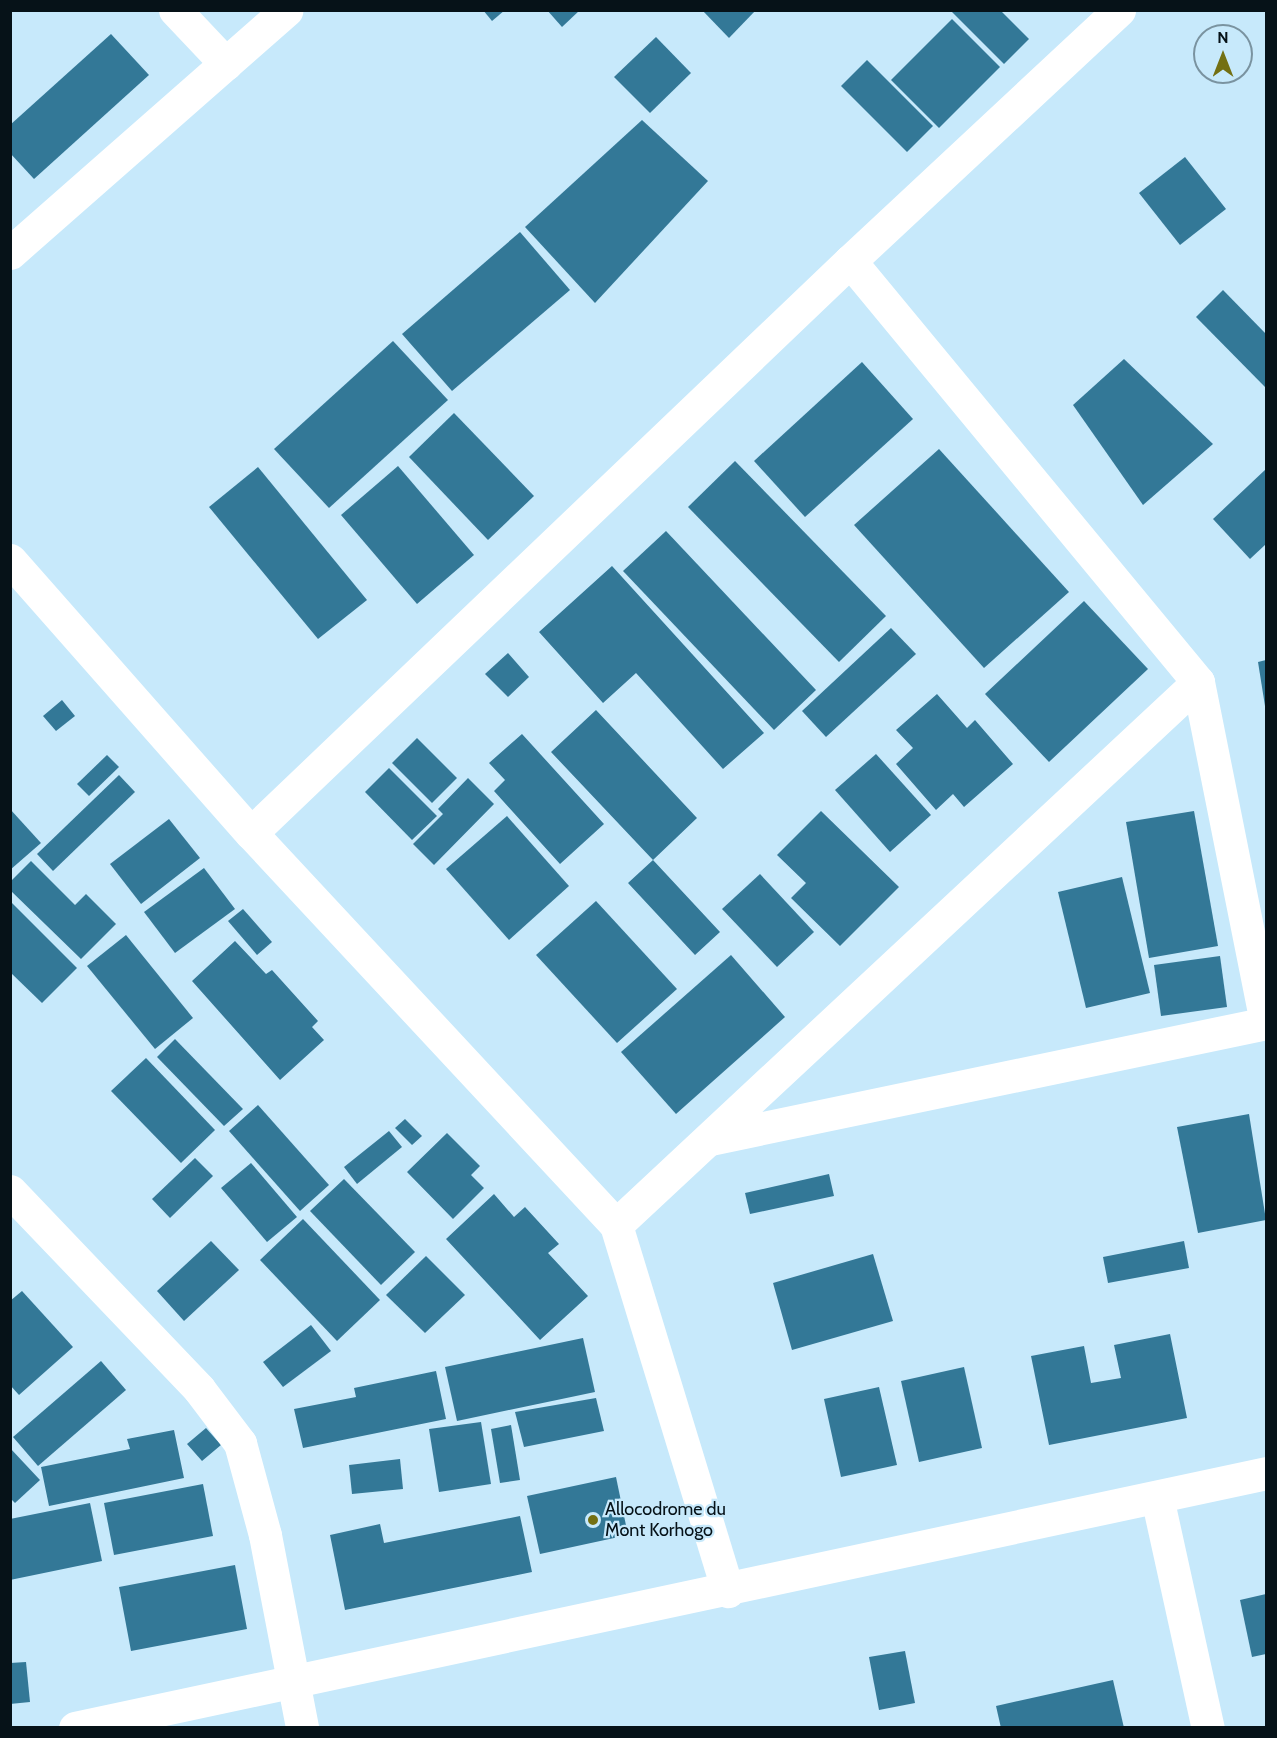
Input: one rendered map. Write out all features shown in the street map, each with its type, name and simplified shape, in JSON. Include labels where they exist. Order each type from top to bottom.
[{"type":"street","points":[[176,10],[226,64]]},
{"type":"street","points":[[10,253],[287,10]]},
{"type":"street","points":[[251,833],[850,261],[1119,10]]},
{"type":"street","points":[[710,1139],[1266,1023],[1198,682],[850,261]]},
{"type":"street","points":[[10,560],[251,833],[616,1225],[728,1591]]},
{"type":"street","points":[[616,1225],[1198,682]]},
{"type":"street","points":[[10,1191],[199,1389],[240,1443],[265,1535],[291,1681],[302,1728]]},
{"type":"street","points":[[75,1728],[728,1591],[1266,1473]]},
{"type":"street","points":[[1157,1497],[1208,1728]]},
{"type":"building","points":[[483,10],[505,10],[492,21]]},
{"type":"building","points":[[547,10],[580,10],[562,27]]},
{"type":"building","points":[[702,10],[756,10],[729,38]]},
{"type":"building","points":[[950,10],[1000,10],[1029,39],[1004,64]]},
{"type":"building","points":[[952,19],[1000,67],[939,128],[891,80]]},
{"type":"building","points":[[111,34],[149,75],[34,179],[10,153],[10,125]]},
{"type":"building","points":[[656,37],[691,73],[650,113],[614,77]]},
{"type":"building","points":[[867,60],[933,126],[907,152],[841,86]]},
{"type":"building","points":[[642,120],[708,181],[595,303],[525,227]]},
{"type":"building","points":[[1185,157],[1226,209],[1180,245],[1139,193]]},
{"type":"building","points":[[520,232],[570,290],[452,391],[402,334]]},
{"type":"building","points":[[1223,290],[1266,334],[1266,388],[1196,317]]},
{"type":"building","points":[[393,341],[448,400],[329,508],[274,449]]},
{"type":"building","points":[[1124,359],[1213,444],[1143,505],[1073,405]]},
{"type":"building","points":[[862,362],[913,419],[805,517],[754,461]]},
{"type":"building","points":[[454,413],[534,496],[488,540],[409,457]]},
{"type":"building","points":[[939,449],[1069,592],[984,668],[854,525]]},
{"type":"building","points":[[735,461],[886,616],[839,662],[688,507]]},
{"type":"building","points":[[398,466],[474,555],[417,604],[341,515]]},
{"type":"building","points":[[258,467],[367,600],[318,639],[209,507]]},
{"type":"building","points":[[1266,469],[1266,544],[1250,559],[1213,519]]},
{"type":"building","points":[[666,531],[816,690],[774,730],[623,571]]},
{"type":"building","points":[[612,566],[764,733],[723,769],[636,673],[603,703],[539,632]]},
{"type":"building","points":[[1084,601],[1148,669],[1049,762],[985,694]]},
{"type":"building","points":[[891,628],[916,654],[826,737],[802,711]]},
{"type":"building","points":[[508,653],[529,677],[508,697],[485,674]]},
{"type":"building","points":[[1266,660],[1266,706],[1265,706],[1258,662]]},
{"type":"building","points":[[937,694],[967,728],[975,720],[1013,764],[964,807],[953,794],[936,810],[896,764],[913,748],[896,730]]},
{"type":"building","points":[[62,700],[75,716],[56,731],[43,716]]},
{"type":"building","points":[[596,710],[697,818],[653,860],[551,752]]},
{"type":"building","points":[[522,734],[604,824],[560,864],[494,791],[505,780],[489,763]]},
{"type":"building","points":[[417,738],[457,778],[432,803],[392,763]]},
{"type":"building","points":[[876,754],[931,815],[890,852],[835,790]]},
{"type":"building","points":[[107,755],[119,767],[89,796],[77,784]]},
{"type":"building","points":[[389,768],[437,816],[412,840],[365,792]]},
{"type":"building","points":[[119,775],[135,792],[53,871],[37,854]]},
{"type":"building","points":[[468,778],[494,804],[434,865],[413,844],[443,814],[438,809]]},
{"type":"building","points":[[10,809],[41,843],[10,870]]},
{"type":"building","points":[[821,811],[899,887],[840,946],[791,898],[806,883],[777,855]]},
{"type":"building","points":[[1194,811],[1218,946],[1149,958],[1126,822]]},
{"type":"building","points":[[507,816],[569,886],[509,940],[446,869]]},
{"type":"building","points":[[169,819],[200,858],[141,904],[110,864]]},
{"type":"building","points":[[653,860],[720,932],[695,955],[628,883]]},
{"type":"building","points":[[31,861],[75,905],[86,894],[116,924],[81,959],[10,890],[10,882]]},
{"type":"building","points":[[204,868],[235,909],[175,953],[144,912]]},
{"type":"building","points":[[760,874],[814,932],[777,967],[722,909]]},
{"type":"building","points":[[1122,877],[1150,993],[1086,1008],[1058,892]]},
{"type":"building","points":[[10,901],[77,968],[42,1003],[10,972]]},
{"type":"building","points":[[596,901],[677,989],[617,1043],[536,955]]},
{"type":"building","points":[[243,909],[272,942],[257,955],[228,921]]},
{"type":"building","points":[[126,935],[193,1018],[155,1049],[87,966]]},
{"type":"building","points":[[235,941],[266,974],[272,970],[318,1021],[312,1027],[324,1040],[280,1080],[192,981]]},
{"type":"building","points":[[731,955],[785,1017],[676,1114],[621,1052]]},
{"type":"building","points":[[1220,956],[1227,1007],[1161,1016],[1154,965]]},
{"type":"building","points":[[175,1039],[243,1109],[224,1126],[157,1057]]},
{"type":"building","points":[[146,1058],[215,1130],[181,1163],[111,1091]]},
{"type":"building","points":[[258,1105],[329,1185],[300,1211],[229,1131]]},
{"type":"building","points":[[1249,1114],[1266,1220],[1198,1233],[1177,1127]]},
{"type":"building","points":[[405,1119],[422,1136],[412,1145],[395,1128]]},
{"type":"building","points":[[389,1131],[402,1147],[357,1184],[344,1167]]},
{"type":"building","points":[[447,1133],[480,1166],[471,1175],[484,1188],[453,1219],[407,1172]]},
{"type":"building","points":[[195,1158],[213,1176],[170,1218],[152,1199]]},
{"type":"building","points":[[251,1163],[297,1217],[267,1242],[221,1188]]},
{"type":"building","points":[[829,1174],[834,1196],[750,1214],[745,1193]]},
{"type":"building","points":[[344,1179],[415,1252],[381,1285],[310,1211]]},
{"type":"building","points":[[494,1194],[514,1217],[525,1207],[559,1244],[548,1253],[588,1296],[540,1340],[446,1239]]},
{"type":"building","points":[[303,1219],[380,1300],[337,1341],[260,1260]]},
{"type":"building","points":[[211,1241],[239,1270],[184,1321],[157,1291]]},
{"type":"building","points":[[1184,1241],[1189,1268],[1108,1283],[1103,1257]]},
{"type":"building","points":[[873,1254],[893,1321],[792,1350],[773,1283]]},
{"type":"building","points":[[426,1256],[465,1295],[425,1333],[386,1295]]},
{"type":"building","points":[[22,1291],[73,1347],[19,1395],[10,1385],[10,1301]]},
{"type":"building","points":[[311,1325],[331,1351],[283,1387],[263,1362]]},
{"type":"building","points":[[1170,1334],[1187,1418],[1049,1445],[1031,1356],[1084,1346],[1091,1383],[1121,1378],[1114,1345]]},
{"type":"building","points":[[583,1338],[595,1392],[457,1421],[445,1367]]},
{"type":"building","points":[[101,1361],[126,1390],[38,1466],[13,1437]]},
{"type":"building","points":[[964,1367],[982,1448],[919,1462],[901,1381]]},
{"type":"building","points":[[436,1371],[446,1419],[303,1448],[294,1409],[356,1397],[354,1388]]},
{"type":"building","points":[[879,1387],[897,1465],[841,1477],[824,1399]]},
{"type":"building","points":[[596,1398],[604,1431],[524,1447],[515,1412]]},
{"type":"building","points":[[481,1422],[491,1484],[439,1492],[429,1429]]},
{"type":"building","points":[[511,1425],[520,1480],[500,1483],[491,1429]]},
{"type":"building","points":[[206,1428],[221,1445],[202,1461],[187,1444]]},
{"type":"building","points":[[174,1430],[184,1478],[49,1506],[41,1467],[130,1449],[127,1439]]},
{"type":"building","points":[[10,1448],[40,1480],[15,1503],[10,1498]]},
{"type":"building","points":[[400,1459],[403,1489],[352,1494],[349,1465]]},
{"type":"building","points":[[616,1477],[628,1535],[540,1554],[527,1496]]},
{"type":"building","points":[[203,1484],[213,1536],[114,1555],[104,1503]]},
{"type":"building","points":[[90,1503],[102,1561],[10,1580],[10,1519]]},
{"type":"building","points":[[520,1516],[532,1572],[345,1610],[330,1535],[380,1524],[384,1543]]},
{"type":"building","points":[[235,1565],[247,1629],[131,1651],[119,1587]]},
{"type":"building","points":[[1266,1594],[1266,1654],[1252,1657],[1240,1600]]},
{"type":"building","points":[[905,1651],[915,1703],[879,1710],[869,1657]]},
{"type":"building","points":[[26,1662],[30,1702],[10,1704],[10,1663]]},
{"type":"building","points":[[1113,1680],[1124,1728],[1001,1728],[996,1706]]},
{"type":"place","name":"Allocodrome du Mont Korhogo","points":[[593,1520]]}]
